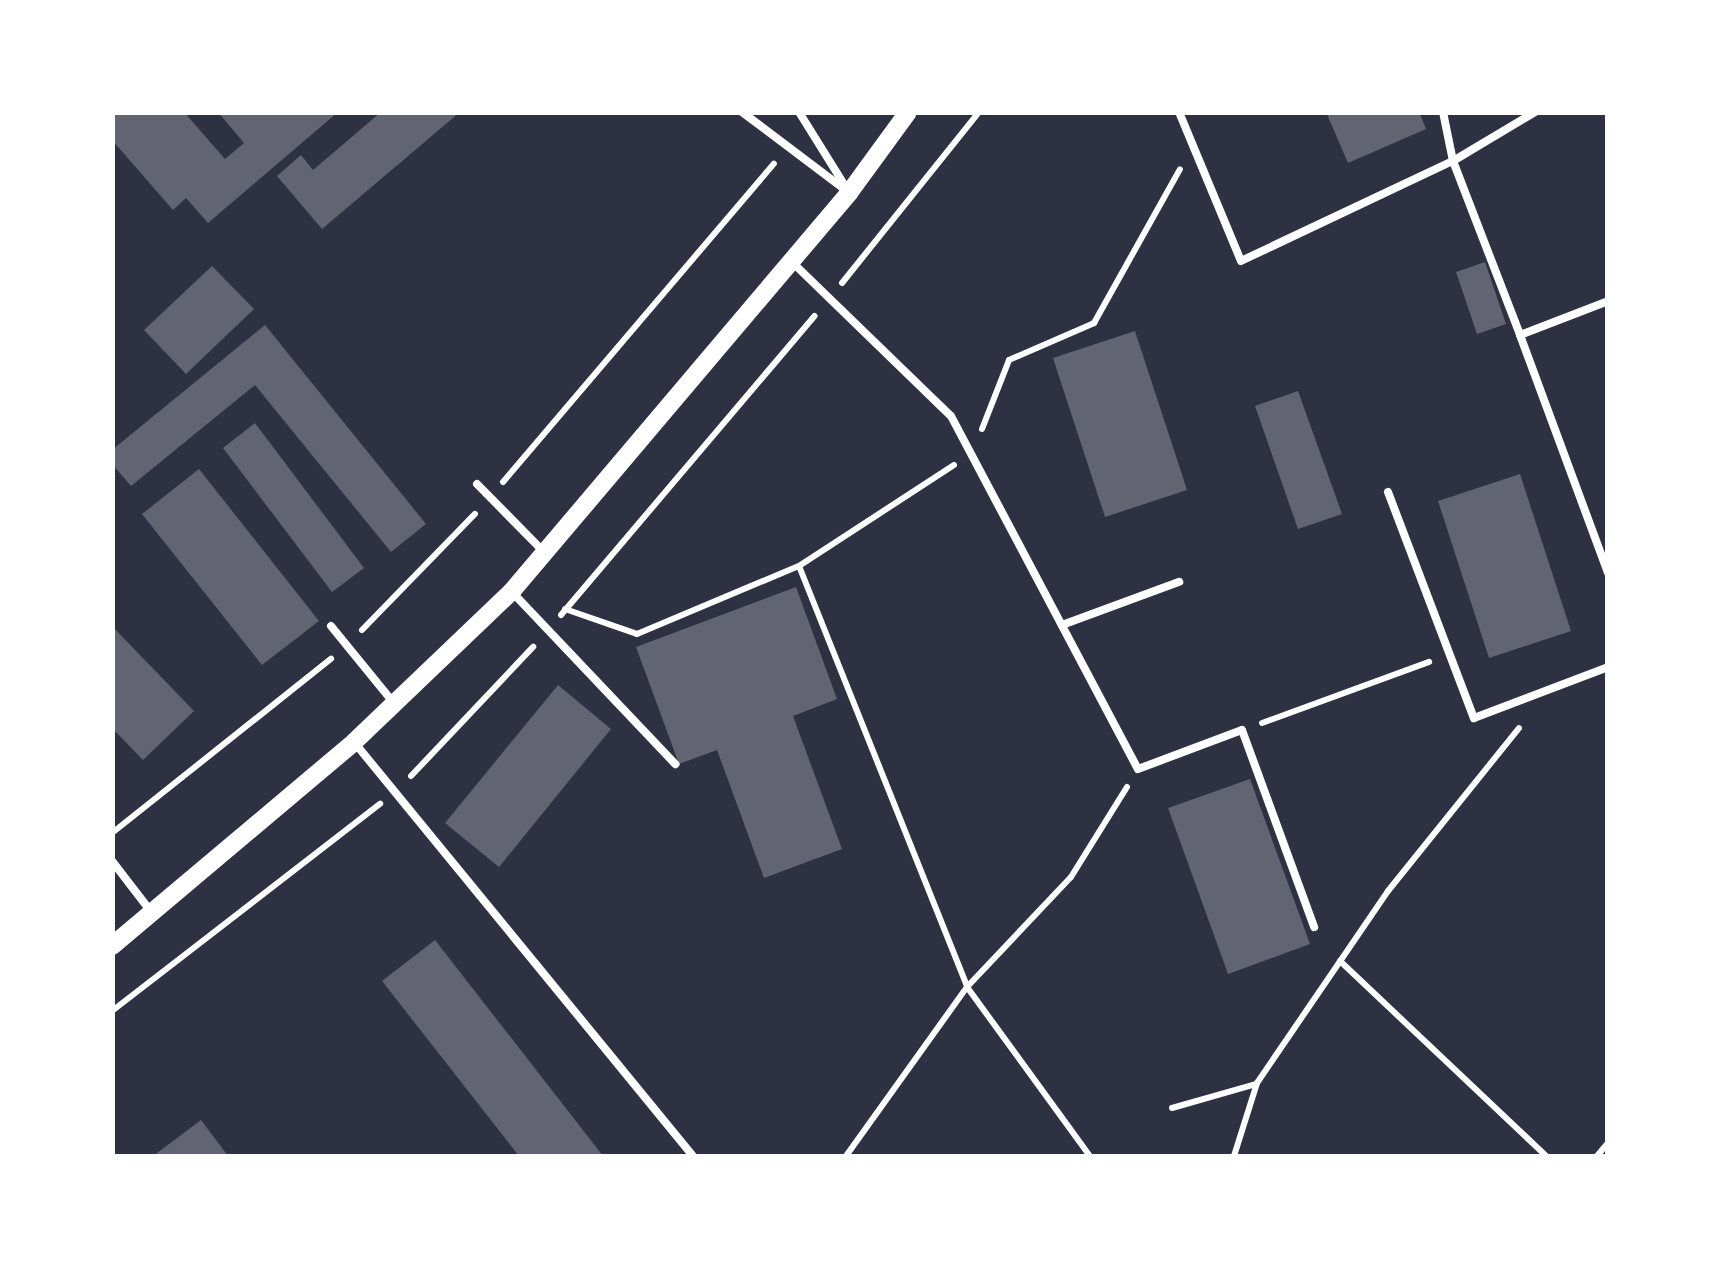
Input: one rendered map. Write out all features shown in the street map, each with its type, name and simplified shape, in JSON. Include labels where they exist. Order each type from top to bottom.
[{"type":"street","points":[[112,946],[354,742],[512,591],[792,262],[908,112]]},
{"type":"lane","points":[[742,112],[849,193]]},
{"type":"lane","points":[[799,112],[849,193]]},
{"type":"lane","points":[[1179,112],[1241,260],[1453,161],[1535,112]]},
{"type":"lane","points":[[1444,112],[1453,161],[1608,573]]},
{"type":"lane","points":[[792,262],[951,416],[1138,768],[1242,730],[1314,927]]},
{"type":"lane","points":[[1520,334],[1608,301]]},
{"type":"lane","points":[[477,484],[545,554]]},
{"type":"lane","points":[[1388,492],[1474,718],[1608,666]]},
{"type":"lane","points":[[1062,626],[1180,582]]},
{"type":"lane","points":[[512,591],[675,764]]},
{"type":"lane","points":[[331,626],[393,702]]},
{"type":"lane","points":[[354,742],[693,1156]]},
{"type":"lane","points":[[112,861],[152,912]]},
{"type":"path","points":[[112,1010],[396,791],[547,632],[830,298],[979,112]]},
{"type":"path","points":[[565,609],[636,634],[799,566],[972,454],[1009,360],[1094,323],[1193,146]]},
{"type":"path","points":[[799,566],[967,987],[1090,1156]]},
{"type":"path","points":[[1242,730],[1450,654]]},
{"type":"path","points":[[1234,1156],[1257,1084],[1340,961],[1388,891],[1552,688]]},
{"type":"path","points":[[846,1156],[967,987],[1072,877],[1138,768]]},
{"type":"path","points":[[1340,961],[1546,1156]]},
{"type":"path","points":[[1172,1108],[1257,1084]]},
{"type":"path","points":[[1597,1156],[1608,1144]]},
{"type":"building","points":[[112,112],[184,112],[225,159],[244,143],[218,112],[338,112],[208,223],[186,198],[173,210],[112,140]]},
{"type":"building","points":[[381,112],[460,112],[322,229],[277,176],[301,155],[313,170]]},
{"type":"building","points":[[1326,112],[1419,112],[1426,129],[1348,163]]},
{"type":"building","points":[[1485,262],[1506,324],[1477,334],[1456,272]]},
{"type":"building","points":[[212,266],[254,309],[186,374],[144,330]]},
{"type":"building","points":[[265,325],[426,524],[391,552],[255,385],[131,486],[112,464],[112,450]]},
{"type":"building","points":[[1135,331],[1187,490],[1105,517],[1053,358]]},
{"type":"building","points":[[1298,391],[1342,514],[1298,529],[1255,406]]},
{"type":"building","points":[[255,423],[364,568],[332,592],[223,448]]},
{"type":"building","points":[[199,469],[319,621],[262,665],[142,514]]},
{"type":"building","points":[[1520,474],[1571,631],[1489,658],[1438,501]]},
{"type":"building","points":[[796,587],[837,699],[793,716],[842,849],[764,878],[717,750],[679,764],[636,647]]},
{"type":"building","points":[[112,626],[194,711],[143,760],[112,728]]},
{"type":"building","points":[[558,685],[611,729],[499,867],[445,823]]},
{"type":"building","points":[[1250,779],[1310,944],[1228,974],[1168,808]]},
{"type":"building","points":[[435,940],[603,1156],[519,1156],[382,981]]},
{"type":"building","points":[[201,1120],[228,1156],[153,1156]]}]
